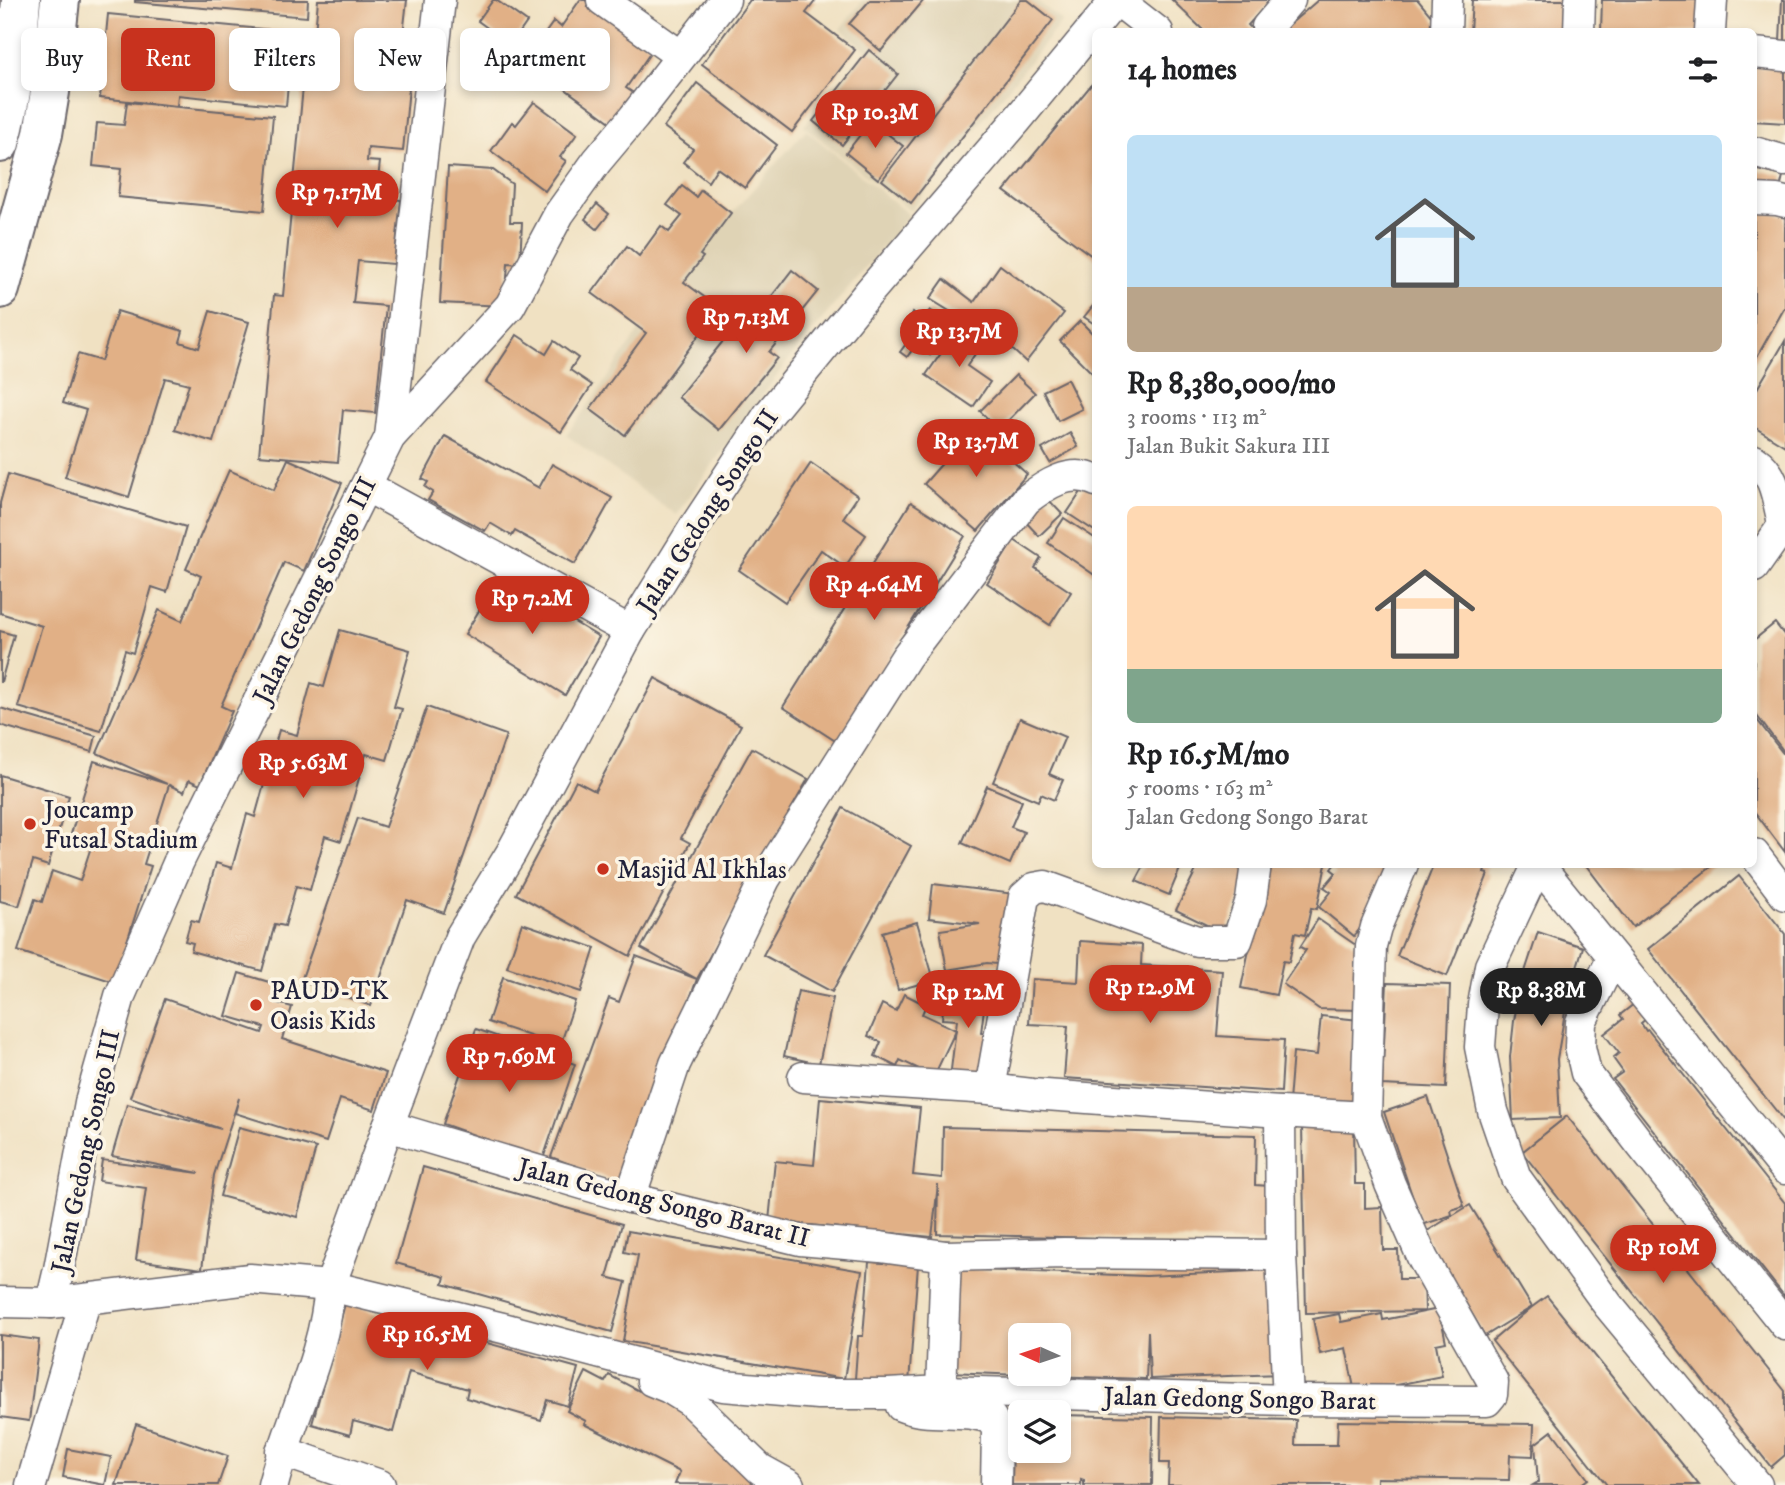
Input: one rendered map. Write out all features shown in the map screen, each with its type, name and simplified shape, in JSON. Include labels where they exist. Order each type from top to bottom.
[{"type":"street","points":[[21,0],[17,53],[2,134],[43,134]]},
{"type":"street","points":[[0,289],[43,134],[60,0]]},
{"type":"street","points":[[390,437],[440,0]]},
{"type":"street","points":[[603,0],[681,56]]},
{"type":"street","name":"Jalan Gedong Songo III","points":[[51,1303],[60,1269],[91,1098],[120,996],[179,861],[390,437],[510,306],[559,214],[597,161],[725,0]]},
{"type":"street","points":[[1117,0],[1153,28]]},
{"type":"street","name":"Jalan Gedong Songo II","points":[[1094,28],[1117,0]]},
{"type":"street","points":[[1267,27],[1290,0]]},
{"type":"street","points":[[1446,28],[1447,0]]},
{"type":"street","points":[[1579,28],[1580,0]]},
{"type":"street","points":[[1710,28],[1712,0]]},
{"type":"street","name":"Jalan Gedong Songo II","points":[[273,1485],[281,1451],[318,1354],[328,1311],[330,1286],[460,937],[510,853],[630,631],[769,414],[1092,30]]},
{"type":"street","points":[[1757,53],[1785,56]]},
{"type":"street","points":[[1757,153],[1785,161]]},
{"type":"street","points":[[1757,200],[1785,202]]},
{"type":"street","points":[[1757,462],[1773,483],[1777,535],[1757,564]]},
{"type":"street","points":[[630,1198],[675,1065],[765,879],[906,657],[1026,500],[1047,484],[1073,476],[1092,479]]},
{"type":"street","points":[[366,486],[630,631]]},
{"type":"street","points":[[1757,858],[1785,895]]},
{"type":"street","points":[[990,1089],[1024,897],[1034,888],[1045,886],[1198,941],[1237,941],[1251,900],[1255,868]]},
{"type":"street","points":[[803,1077],[1366,1116],[1371,946],[1376,927],[1401,868]]},
{"type":"street","points":[[1536,868],[1490,965],[1483,1005],[1480,1047],[1493,1111],[1516,1178],[1608,1305],[1757,1485]]},
{"type":"street","points":[[1541,868],[1785,1169]]},
{"type":"street","points":[[1613,957],[1581,1022],[1580,1047],[1586,1073],[1785,1325]]},
{"type":"street","points":[[1280,1112],[1281,1255],[1288,1400]]},
{"type":"street","name":"Jalan Gedong Songo Barat","points":[[0,1302],[51,1303],[250,1279],[330,1286],[503,1328],[723,1387],[818,1394],[941,1391],[1288,1400],[1487,1401],[1494,1389],[1493,1382],[1423,1259],[1390,1184],[1366,1116]]},
{"type":"street","name":"Jalan Gedong Songo Barat II","points":[[388,1126],[630,1198],[800,1240],[946,1256],[1064,1253],[1281,1255]]},
{"type":"street","points":[[941,1391],[946,1256]]},
{"type":"street","points":[[31,1485],[86,1298]]},
{"type":"street","points":[[503,1328],[526,1346],[542,1353],[644,1378],[669,1388],[690,1401],[760,1469],[789,1485]]},
{"type":"street","points":[[888,1394],[901,1406],[912,1410],[978,1413],[992,1419],[997,1430],[996,1485]]},
{"type":"street","points":[[281,1451],[380,1485]]},
{"type":"shaded area","points":[[863,0],[1036,0],[1062,21],[910,211],[804,126],[866,50],[840,29]]},
{"type":"shaded area","points":[[806,130],[909,215],[786,363],[676,515],[566,435],[680,271]]},
{"type":"building","points":[[135,0],[308,0],[307,17]]},
{"type":"building","points":[[318,0],[407,0],[404,28],[354,28],[354,91],[409,91],[403,151],[368,148],[367,161],[380,162],[376,197],[401,200],[394,264],[358,261],[353,303],[386,306],[375,413],[343,410],[338,462],[259,455],[274,295],[283,296],[303,91],[340,91],[340,28],[315,28]]},
{"type":"building","points":[[493,0],[496,0],[527,22],[523,28],[488,28],[478,21]]},
{"type":"building","points":[[580,0],[585,0],[653,49],[626,88],[635,94],[613,124],[568,91],[610,91],[610,28],[549,28],[554,21],[561,27]]},
{"type":"building","points":[[750,0],[816,0],[806,13],[855,50],[792,132],[702,64]]},
{"type":"building","points":[[870,0],[924,0],[881,51],[849,24]]},
{"type":"building","points":[[1021,0],[1028,0],[1053,20],[911,203],[882,180]]},
{"type":"building","points":[[1172,0],[1271,0],[1248,25],[1251,28],[1201,28]]},
{"type":"building","points":[[1318,0],[1418,0],[1441,28],[1286,28]]},
{"type":"building","points":[[1472,0],[1574,0],[1573,28],[1470,28]]},
{"type":"building","points":[[1602,0],[1701,0],[1700,28],[1601,28]]},
{"type":"building","points":[[1782,0],[1785,0],[1785,41],[1780,41]]},
{"type":"building","points":[[108,14],[252,28],[229,28],[229,91],[287,91],[286,106],[178,95],[177,106],[100,98],[101,91],[107,91]]},
{"type":"building","points":[[869,50],[898,74],[842,145],[813,121]]},
{"type":"building","points":[[1757,67],[1785,69],[1785,123],[1757,121]]},
{"type":"building","points":[[697,83],[777,145],[745,188],[717,168],[708,182],[683,162],[693,149],[664,127]]},
{"type":"building","points":[[1092,84],[1092,256],[1004,191]]},
{"type":"building","points":[[127,102],[273,116],[264,211],[118,197],[121,169],[93,166],[97,123],[124,125]]},
{"type":"building","points":[[534,102],[577,134],[560,157],[566,161],[545,191],[491,151],[512,122],[516,125]]},
{"type":"building","points":[[871,121],[903,146],[878,179],[846,153]]},
{"type":"building","points":[[448,167],[493,170],[512,184],[510,222],[522,222],[520,264],[508,263],[505,306],[440,303]]},
{"type":"building","points":[[1757,170],[1783,176],[1779,193],[1757,188]]},
{"type":"building","points":[[682,186],[696,197],[701,190],[731,213],[684,282],[719,308],[625,435],[590,409],[646,333],[592,293],[627,246],[639,256],[661,226],[669,232],[682,216],[667,205]]},
{"type":"building","points":[[597,204],[609,214],[597,229],[585,219]]},
{"type":"building","points":[[1757,212],[1785,215],[1785,307],[1757,357]]},
{"type":"building","points":[[1000,265],[1064,313],[1026,362],[1014,351],[930,299],[944,279],[974,302]]},
{"type":"building","points":[[792,270],[818,291],[769,352],[777,358],[719,430],[678,397],[736,325],[744,332]]},
{"type":"building","points":[[1092,307],[1092,322],[1084,317]]},
{"type":"building","points":[[930,310],[952,326],[930,355],[916,345],[907,357],[900,352],[911,337],[901,329],[913,313],[922,320]]},
{"type":"building","points":[[117,311],[183,331],[180,342],[199,348],[210,311],[249,322],[213,442],[175,430],[189,384],[165,378],[129,497],[65,477],[86,410],[63,403],[78,354],[101,361]]},
{"type":"building","points":[[1080,321],[1092,333],[1092,373],[1060,341]]},
{"type":"building","points":[[958,329],[981,345],[967,366],[990,382],[973,407],[926,375]]},
{"type":"building","points":[[517,335],[546,354],[554,341],[578,358],[570,370],[592,385],[561,432],[486,382]]},
{"type":"building","points":[[1785,341],[1785,446],[1757,429],[1757,389]]},
{"type":"building","points":[[1016,375],[1035,393],[999,430],[980,411]]},
{"type":"building","points":[[1067,379],[1082,409],[1058,421],[1043,391]]},
{"type":"building","points":[[974,427],[1027,474],[978,531],[924,484]]},
{"type":"building","points":[[1070,433],[1078,447],[1050,463],[1042,449]]},
{"type":"building","points":[[445,436],[539,488],[552,464],[612,498],[575,564],[515,531],[512,536],[490,523],[485,531],[428,500],[433,492],[425,487],[428,482],[422,479]]},
{"type":"building","points":[[288,459],[342,483],[304,571],[284,562],[221,706],[232,711],[200,785],[189,780],[184,792],[169,785],[144,864],[151,866],[114,982],[18,951],[35,899],[42,902],[52,871],[80,881],[91,847],[69,840],[94,761],[167,784],[97,753],[159,610],[182,621],[201,576],[186,569],[229,470],[274,490]]},
{"type":"building","points":[[811,463],[858,496],[843,518],[866,535],[845,567],[821,550],[785,602],[739,570]]},
{"type":"building","points":[[8,474],[186,527],[167,592],[152,587],[133,653],[125,650],[101,731],[18,707],[42,626],[0,613],[0,503]]},
{"type":"building","points":[[1085,486],[1092,490],[1092,529],[1067,513]]},
{"type":"building","points":[[1046,497],[1062,514],[1039,536],[1023,519]]},
{"type":"building","points":[[911,502],[965,536],[837,742],[783,707]]},
{"type":"building","points":[[1064,518],[1092,536],[1092,573],[1048,543]]},
{"type":"building","points":[[1014,540],[1041,558],[1035,568],[1071,592],[1050,625],[987,583]]},
{"type":"building","points":[[499,577],[599,637],[565,695],[465,634]]},
{"type":"building","points":[[1775,623],[1785,636],[1785,753],[1757,716],[1757,638]]},
{"type":"building","points":[[340,630],[410,650],[394,707],[402,709],[387,760],[366,754],[341,841],[325,836],[310,890],[296,886],[285,926],[275,924],[262,971],[191,951],[193,943],[185,941],[191,920],[199,922],[216,863],[232,868],[247,814],[255,817],[279,730],[297,735],[311,683],[324,687]]},
{"type":"building","points":[[0,631],[14,635],[1,682],[0,682]]},
{"type":"building","points":[[655,678],[741,725],[681,838],[690,843],[630,956],[516,894],[576,781],[595,791]]},
{"type":"building","points":[[427,707],[506,735],[444,913],[407,900],[371,1006],[301,981],[358,818],[385,827]]},
{"type":"building","points":[[0,708],[96,736],[92,752],[0,725]]},
{"type":"building","points":[[1020,718],[1065,737],[1049,774],[1063,780],[1054,800],[1041,794],[1038,801],[993,782]]},
{"type":"building","points":[[1757,720],[1785,756],[1785,852],[1757,815]]},
{"type":"building","points":[[752,748],[808,779],[697,979],[641,948]]},
{"type":"building","name":"Joucamp Futsal Stadium","points":[[0,775],[69,796],[48,866],[33,861],[19,906],[0,901]]},
{"type":"building","points":[[987,786],[1022,801],[1011,827],[1024,832],[1010,864],[962,843]]},
{"type":"building","points":[[843,808],[911,846],[832,992],[763,955]]},
{"type":"building","points":[[1143,868],[1180,868],[1169,895],[1136,881]]},
{"type":"building","points":[[1197,868],[1251,870],[1225,934],[1176,910]]},
{"type":"building","points":[[1266,868],[1325,868],[1317,909],[1311,908],[1305,935],[1295,933],[1289,962],[1283,961],[1276,995],[1241,988]]},
{"type":"building","points":[[1391,868],[1370,900],[1377,907],[1354,936],[1319,907],[1331,892],[1324,887],[1336,873],[1331,869]]},
{"type":"building","points":[[1432,868],[1486,868],[1484,873],[1488,874],[1447,976],[1397,956]]},
{"type":"building","points":[[1588,868],[1710,868],[1633,927]]},
{"type":"building","points":[[1739,876],[1785,934],[1785,1122],[1648,949]]},
{"type":"building","points":[[933,884],[1015,894],[1006,965],[987,963],[947,970],[940,930],[980,924],[929,918]]},
{"type":"building","points":[[1318,919],[1360,948],[1360,1010],[1319,1009],[1283,984],[1306,950],[1300,947]]},
{"type":"building","points":[[917,922],[934,980],[898,990],[882,932]]},
{"type":"building","points":[[522,923],[595,948],[581,992],[507,967]]},
{"type":"building","points":[[1538,932],[1583,947],[1567,1000],[1557,1059],[1560,1118],[1513,1120],[1510,1057],[1514,1021],[1520,987]]},
{"type":"building","points":[[1080,941],[1142,945],[1141,965],[1222,970],[1217,1036],[1284,1040],[1281,1092],[1064,1078],[1068,1026],[1029,1024],[1032,979],[1078,982]]},
{"type":"building","points":[[636,956],[697,979],[623,1184],[551,1157],[609,998],[619,1002]]},
{"type":"building","points":[[239,973],[279,985],[274,1002],[292,1007],[282,1039],[386,1073],[374,1110],[340,1099],[326,1142],[235,1113],[239,1098],[214,1175],[202,1269],[136,1260],[146,1188],[99,1181],[102,1160],[199,1173],[112,1156],[127,1104],[221,1129],[130,1097],[165,999],[262,1033],[264,1027],[226,1016]]},
{"type":"building","points":[[503,977],[575,1001],[560,1046],[488,1022]]},
{"type":"building","points":[[946,980],[987,985],[981,1033],[992,1035],[986,1082],[950,1078],[957,1020],[942,1019]]},
{"type":"building","points":[[1387,983],[1450,985],[1446,1088],[1382,1085]]},
{"type":"building","points":[[798,991],[833,998],[819,1064],[784,1056]]},
{"type":"building","points":[[904,994],[926,1005],[922,1014],[956,1030],[934,1076],[900,1060],[897,1067],[875,1056],[881,1042],[868,1036],[882,1004],[896,1011]]},
{"type":"building","points":[[1639,1000],[1651,1015],[1641,1023],[1646,1031],[1648,1030],[1785,1203],[1785,1297],[1613,1079],[1623,1072],[1613,1058],[1619,1053],[1604,1034],[1623,1019],[1620,1015]]},
{"type":"building","points":[[1321,1016],[1359,1020],[1354,1108],[1289,1102],[1293,1052],[1317,1055]]},
{"type":"building","points":[[476,1029],[575,1064],[543,1159],[443,1124]]},
{"type":"building","points":[[1428,1097],[1464,1206],[1451,1210],[1452,1215],[1422,1225],[1384,1112]]},
{"type":"building","points":[[820,1098],[920,1108],[913,1175],[942,1178],[943,1127],[1256,1135],[1255,1185],[1270,1186],[1268,1242],[937,1234],[938,1184],[932,1237],[769,1221],[775,1161],[814,1165]]},
{"type":"building","points":[[1567,1116],[1785,1391],[1785,1455],[1771,1467],[1522,1152]]},
{"type":"building","points":[[1354,1124],[1355,1184],[1365,1184],[1365,1208],[1382,1207],[1383,1250],[1398,1250],[1399,1279],[1424,1279],[1425,1311],[1306,1313],[1302,1126]]},
{"type":"building","points":[[239,1127],[316,1148],[297,1217],[220,1196]]},
{"type":"building","points":[[423,1167],[622,1224],[607,1277],[626,1282],[612,1332],[443,1284],[445,1277],[396,1263]]},
{"type":"building","points":[[1470,1205],[1532,1307],[1485,1336],[1424,1233]]},
{"type":"building","points":[[628,1231],[862,1271],[844,1379],[623,1341],[638,1255],[624,1252]]},
{"type":"building","points":[[869,1262],[918,1265],[909,1383],[855,1379],[858,1336],[863,1336]]},
{"type":"building","points":[[954,1269],[1146,1276],[1276,1270],[1280,1374],[1150,1379],[1148,1331],[1146,1379],[1071,1377],[1071,1323],[1008,1323],[1008,1374],[950,1372]]},
{"type":"building","points":[[1547,1296],[1699,1485],[1607,1485],[1492,1341]]},
{"type":"building","points":[[345,1304],[578,1368],[568,1406],[547,1400],[541,1420],[466,1398],[468,1389],[409,1372],[393,1432],[353,1421],[350,1435],[312,1424]]},
{"type":"building","points":[[1439,1309],[1446,1342],[1436,1344],[1442,1376],[1355,1393],[1346,1348],[1320,1354],[1313,1319],[1339,1314],[1341,1322],[1382,1314],[1383,1320]]},
{"type":"building","points":[[0,1335],[39,1340],[29,1421],[0,1417]]},
{"type":"building","points":[[586,1372],[605,1382],[609,1375],[639,1391],[642,1385],[679,1404],[779,1485],[675,1484],[680,1472],[584,1424],[586,1421],[567,1411]]},
{"type":"building","points":[[1071,1415],[1153,1417],[1152,1485],[1084,1485],[1084,1480],[1081,1479],[1081,1485],[1012,1485],[1013,1463],[1071,1463]]},
{"type":"building","points":[[1161,1417],[1296,1420],[1295,1445],[1337,1445],[1338,1421],[1534,1424],[1533,1456],[1510,1455],[1509,1480],[1377,1478],[1377,1485],[1168,1485],[1169,1463],[1160,1463]]},
{"type":"building","points":[[136,1424],[228,1456],[218,1485],[116,1485]]},
{"type":"building","points":[[1552,1431],[1588,1479],[1580,1485],[1533,1485],[1538,1482],[1535,1444]]},
{"type":"building","points":[[68,1449],[111,1457],[105,1485],[63,1477]]},
{"type":"place","name":"Joucamp Futsal Stadium","points":[[30,824]]},
{"type":"place","name":"Masjid Al Ikhlas","points":[[603,869]]},
{"type":"place","name":"PAUD-TK Oasis Kids","points":[[256,1005]]}]
